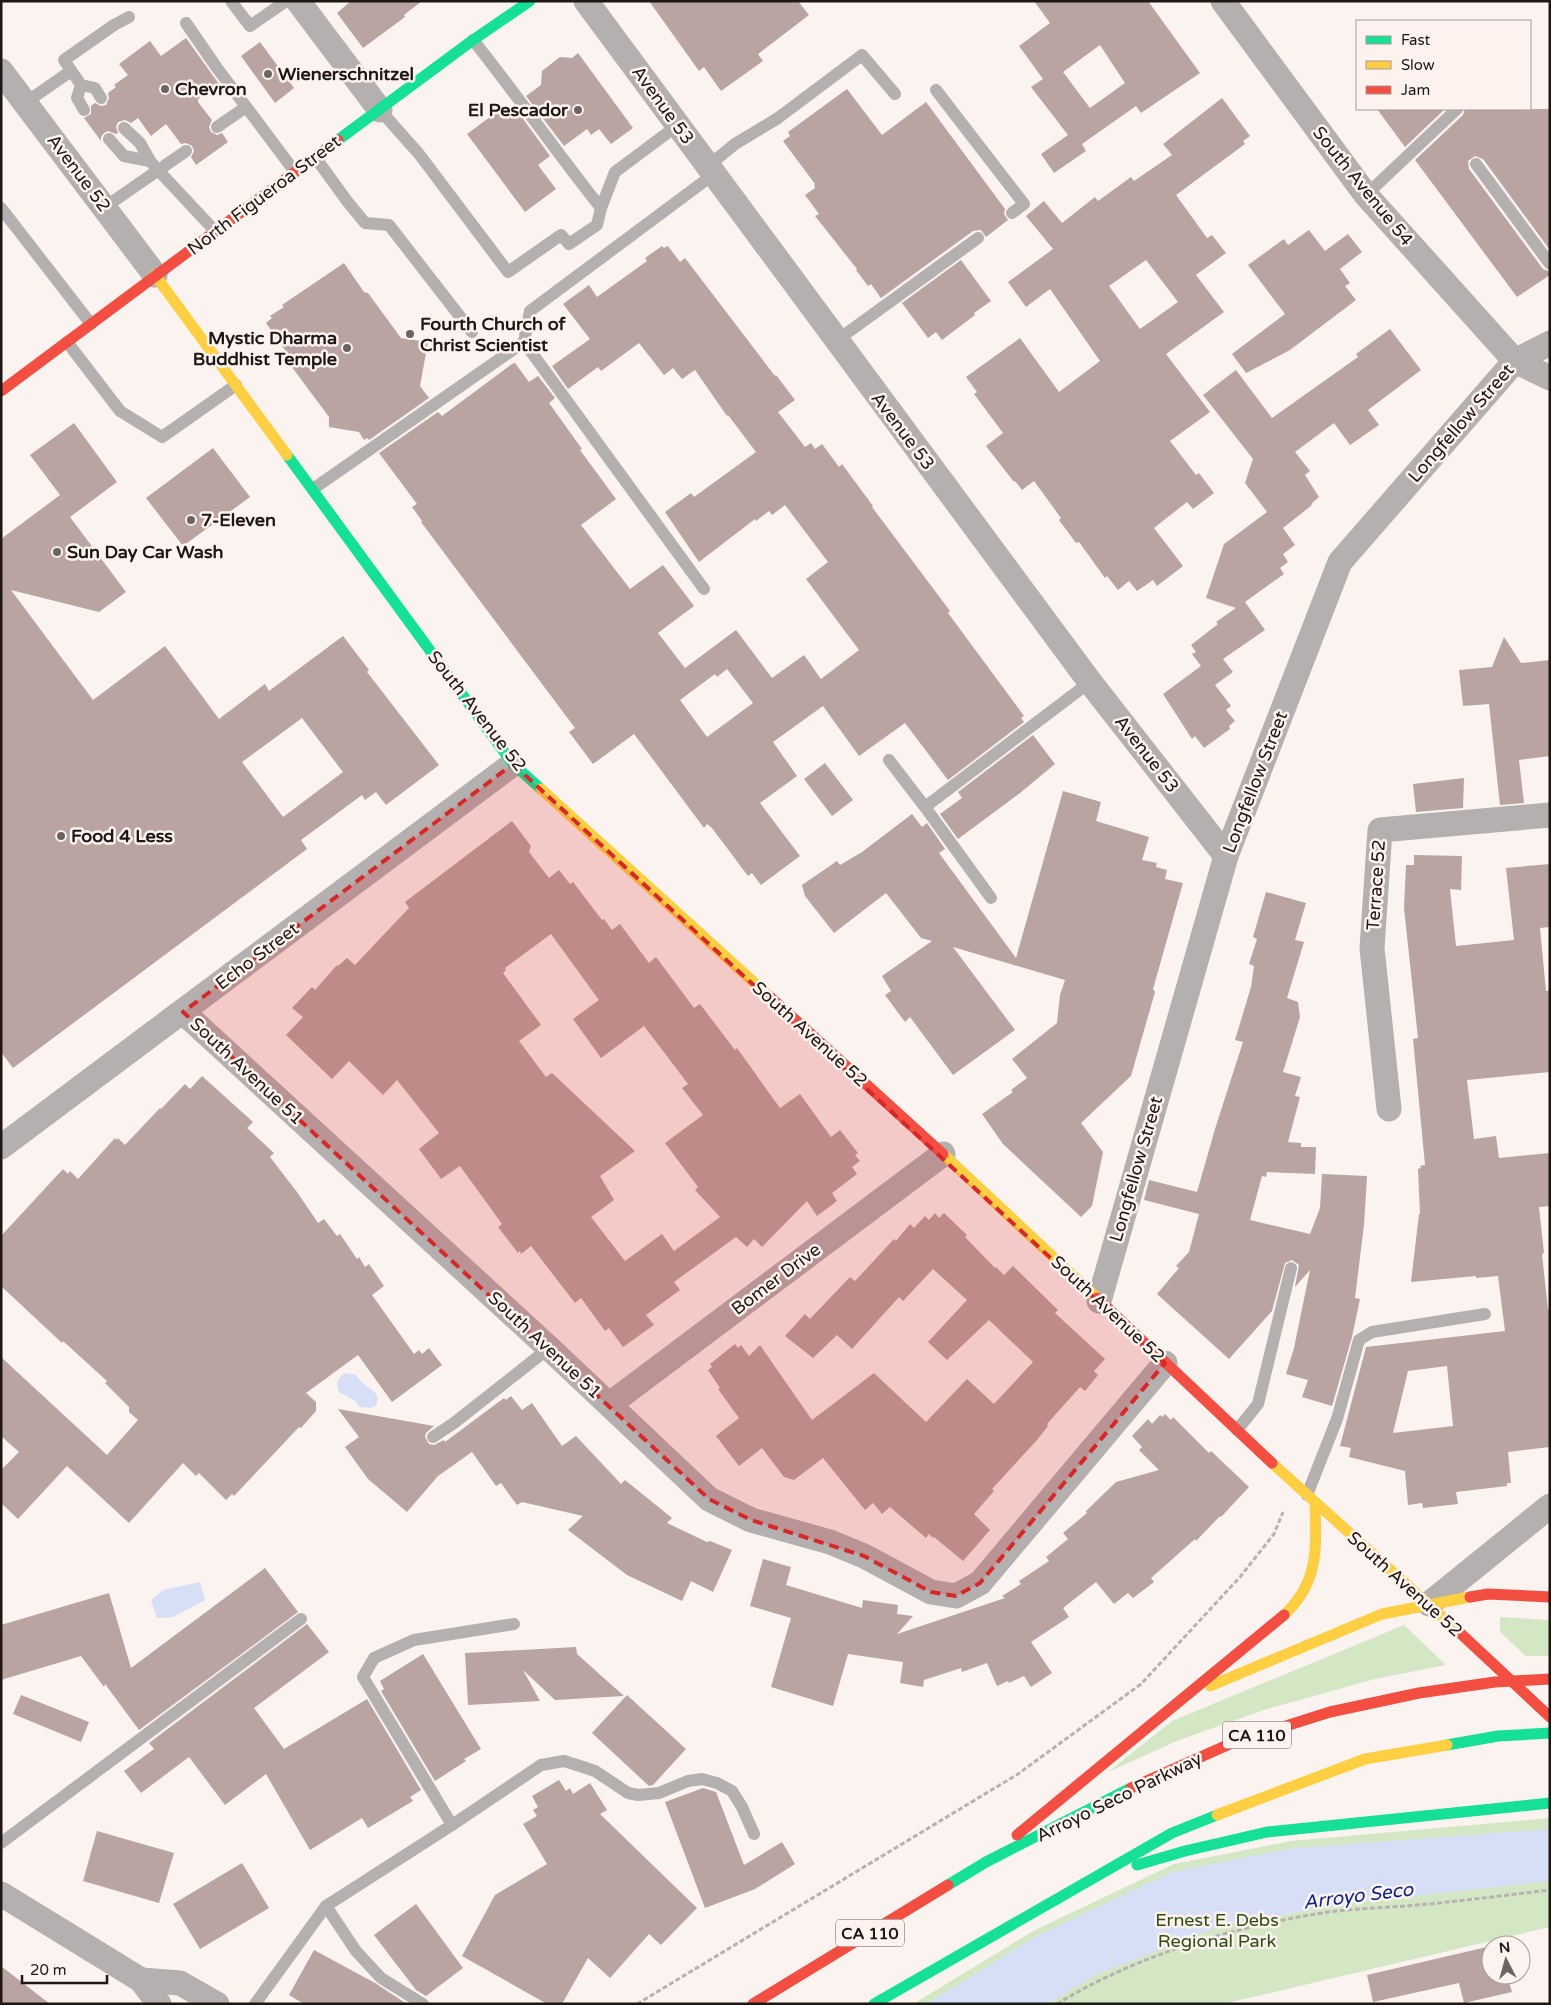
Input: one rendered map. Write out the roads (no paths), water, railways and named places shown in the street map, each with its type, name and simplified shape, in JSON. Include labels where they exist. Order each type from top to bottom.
[{"type":"main road","name":"North Figueroa Street","points":[[1,391],[473,40],[530,1]]},
{"type":"main road","name":"South Avenue 52","points":[[156,275],[514,764],[943,1154],[1311,1499],[1429,1604],[1550,1717]]},
{"type":"main road","points":[[986,1862],[1066,1792],[1286,1612],[1304,1592],[1314,1567],[1316,1543],[1311,1499]]},
{"type":"main road","points":[[1184,1697],[1382,1614],[1488,1594],[1550,1598]]},
{"type":"main road","name":"Arroyo Seco Parkway","points":[[753,2004],[986,1862],[1124,1791],[1232,1743],[1330,1712],[1419,1693],[1495,1682],[1550,1679]]},
{"type":"main road","points":[[874,2004],[1092,1877],[1172,1833],[1257,1798],[1365,1759],[1498,1736],[1550,1732]]},
{"type":"main road","points":[[1092,1877],[1185,1851],[1268,1832],[1550,1803]]},
{"type":"street","points":[[298,1],[380,110]]},
{"type":"street","name":"Avenue 53","points":[[586,1],[1090,682],[1226,856]]},
{"type":"street","name":"South Avenue 54","points":[[1223,1],[1366,195],[1515,361]]},
{"type":"street","name":"Avenue 52","points":[[1,71],[156,275]]},
{"type":"street","name":"Longfellow Street","points":[[1099,1301],[1226,856],[1340,562],[1515,361],[1550,342]]},
{"type":"street","points":[[1515,361],[1550,378]]},
{"type":"street","name":"Echo Street","points":[[1,1147],[514,764]]},
{"type":"street","name":"Terrace 52","points":[[1389,1109],[1372,948],[1380,830],[1550,815]]},
{"type":"street","name":"South Avenue 51","points":[[182,1012],[610,1404],[709,1499],[751,1520],[830,1542],[864,1556],[931,1592],[956,1596],[980,1583],[1165,1363]]},
{"type":"street","name":"Bomer Drive","points":[[610,1404],[943,1154]]},
{"type":"street","points":[[1429,1604],[1550,1506]]},
{"type":"street","points":[[1,1894],[141,1980],[159,2004]]},
{"type":"street","points":[[141,1980],[180,1983],[218,2004]]},
{"type":"lane","points":[[231,1],[250,26],[286,1]]},
{"type":"lane","points":[[25,103],[114,25],[129,17]]},
{"type":"lane","points":[[186,23],[295,172]]},
{"type":"lane","points":[[473,40],[514,91],[565,163],[601,208]]},
{"type":"lane","points":[[313,489],[524,342],[530,311],[711,170],[735,144],[778,118],[862,55],[895,94]]},
{"type":"lane","points":[[67,65],[81,85],[95,88],[101,98]]},
{"type":"lane","points":[[81,85],[77,98],[84,110]]},
{"type":"lane","points":[[936,90],[1024,204],[1012,213]]},
{"type":"lane","points":[[217,127],[246,107]]},
{"type":"lane","points":[[380,110],[419,154],[508,272],[561,235],[569,244],[597,225],[601,208],[615,172],[678,125]]},
{"type":"lane","points":[[1366,195],[1456,110]]},
{"type":"lane","points":[[124,128],[140,143],[154,165],[215,231]]},
{"type":"lane","points":[[109,139],[124,156],[154,165]]},
{"type":"lane","points":[[105,207],[154,165],[186,151]]},
{"type":"lane","points":[[315,157],[365,223],[389,225],[472,332]]},
{"type":"lane","points":[[1476,164],[1550,264]]},
{"type":"lane","points":[[1,208],[91,324]]},
{"type":"lane","points":[[836,341],[978,238]]},
{"type":"lane","points":[[67,342],[120,411],[162,437],[236,384]]},
{"type":"lane","points":[[524,342],[704,589]]},
{"type":"lane","points":[[925,807],[1090,682]]},
{"type":"lane","points":[[888,760],[925,807],[991,898]]},
{"type":"lane","points":[[1237,1430],[1258,1404],[1291,1268]]},
{"type":"lane","points":[[1311,1499],[1359,1340],[1372,1332],[1485,1314]]},
{"type":"lane","points":[[433,1437],[454,1423],[549,1348]]},
{"type":"lane","points":[[1,1843],[301,1619]]},
{"type":"lane","points":[[452,1825],[363,1677],[374,1658],[414,1640],[514,1624]]},
{"type":"lane","points":[[255,2004],[326,1906],[541,1765],[564,1761],[595,1771],[628,1793],[633,1794],[659,1792],[702,1779],[717,1783],[732,1791],[742,1806],[754,1834]]},
{"type":"lane","points":[[326,1906],[356,1951],[381,1978],[423,2004]]},
{"type":"water","points":[[345,1373],[356,1375],[374,1391],[378,1398],[376,1406],[370,1408],[360,1407],[355,1401],[339,1392],[338,1381]]},
{"type":"water","points":[[200,1582],[205,1600],[173,1617],[157,1618],[151,1600],[163,1590]]},
{"type":"water","name":"Arroyo Seco","points":[[1550,1829],[1550,1881],[1351,1903],[1220,1926],[1098,1974],[1047,2004],[926,2004],[1035,1937],[1172,1872],[1294,1848]]},
{"type":"place","name":"Wienerschnitzel","points":[[268,74]]},
{"type":"place","name":"Chevron","points":[[165,89]]},
{"type":"place","name":"El Pescador","points":[[578,110]]},
{"type":"place","name":"Fourth Church of Christ Scientist","points":[[410,334]]},
{"type":"place","name":"Mystic Dharma Buddhist Temple","points":[[347,348]]},
{"type":"place","name":"7-Eleven","points":[[191,520]]},
{"type":"place","name":"Sun Day Car Wash","points":[[57,552]]},
{"type":"place","name":"Food 4 Less","points":[[61,836]]},
{"type":"park label","name":"Ernest E. Debs Regional Park","points":[[1217,1930]]}]
